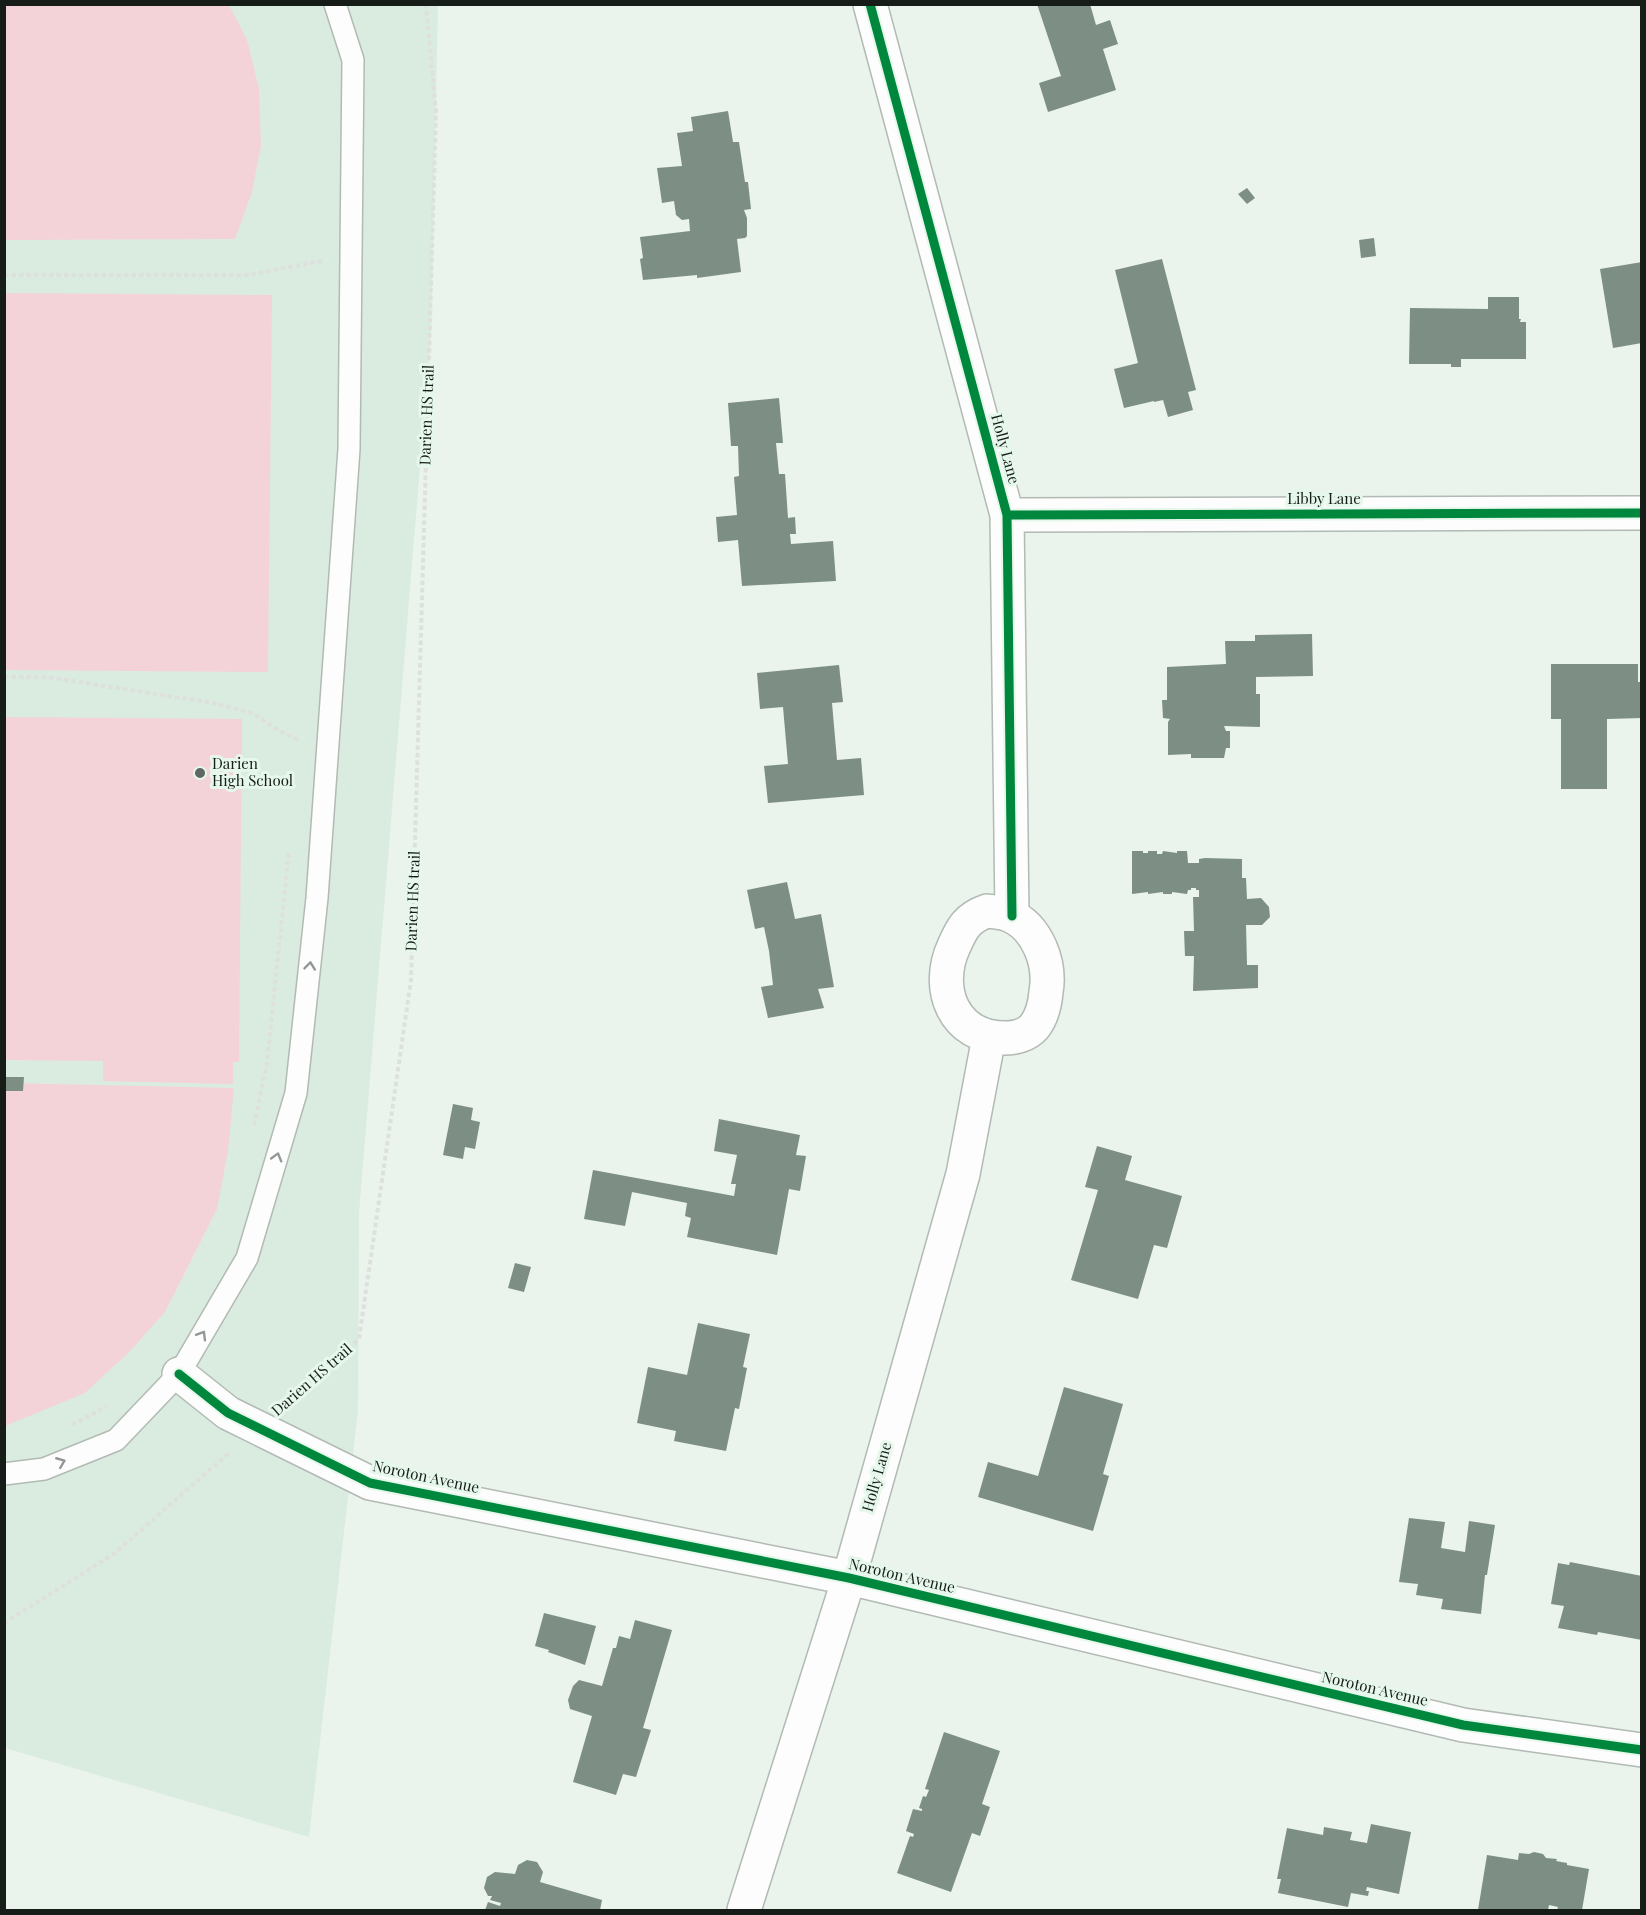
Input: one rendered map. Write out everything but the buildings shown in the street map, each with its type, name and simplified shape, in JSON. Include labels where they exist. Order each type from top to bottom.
[{"type":"street","name":"Holly Lane","points":[[870,4],[1007,515],[1012,916]]},
{"type":"street","name":"Libby Lane","points":[[1007,515],[1641,513]]},
{"type":"street","points":[[987,911],[1012,916],[1038,942],[1046,964],[1047,990],[1043,1011],[1034,1027],[1023,1035],[1008,1038],[989,1037],[969,1029],[956,1015],[946,994],[949,963],[960,933],[974,916],[987,911]]},
{"type":"street","name":"Holly Lane","points":[[744,1911],[849,1578],[963,1174],[989,1037]]},
{"type":"street","name":"Noroton Avenue","points":[[179,1374],[228,1413],[370,1483],[849,1578],[1462,1725],[1641,1750]]},
{"type":"lane","points":[[4,1474],[44,1469],[116,1440],[179,1374],[247,1258],[296,1093],[317,898],[349,449],[353,60],[335,4]]},
{"type":"path","points":[[4,275],[247,275],[326,260]]},
{"type":"path","points":[[4,677],[47,677],[213,703],[252,712],[278,730],[301,741]]},
{"type":"path","points":[[299,753],[302,729]]},
{"type":"path","points":[[253,1132],[267,1063],[290,848]]},
{"type":"path","points":[[70,1426],[112,1403]]},
{"type":"shaded area","name":"Darien High School","points":[[4,5],[438,5],[431,332],[359,1213],[358,1410],[309,1837],[5,1748]]},
{"type":"shaded area","points":[[4,5],[229,5],[247,40],[259,89],[261,146],[252,192],[235,239],[5,240]]},
{"type":"shaded area","points":[[5,293],[272,295],[268,672],[5,670]]},
{"type":"shaded area","points":[[5,717],[242,719],[239,1062],[233,1062],[233,1084],[103,1081],[103,1061],[5,1060]]},
{"type":"shaded area","points":[[4,1083],[234,1088],[228,1151],[217,1209],[165,1312],[130,1351],[85,1393],[5,1426]]},
{"type":"cycle path","points":[[870,4],[1007,515],[1012,916]]},
{"type":"cycle path","points":[[1007,515],[1642,513]]},
{"type":"cycle path","points":[[179,1374],[228,1413],[370,1483],[849,1578],[1463,1725],[1642,1750]]},
{"type":"place","name":"Darien High School","points":[[200,773]]}]
